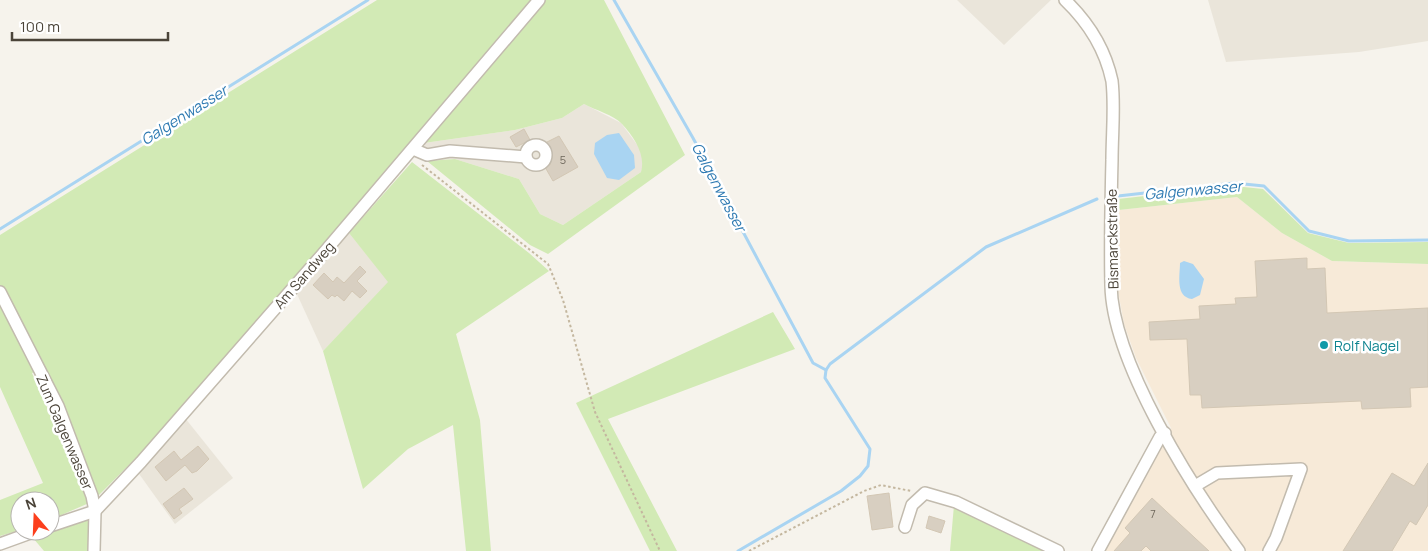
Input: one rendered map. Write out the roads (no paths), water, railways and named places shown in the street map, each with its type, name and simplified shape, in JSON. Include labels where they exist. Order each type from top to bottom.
[{"type":"street","name":"Am Sandweg","points":[[60,523],[95,511],[141,462],[539,0]]},
{"type":"street","name":"Bismarckstraße","points":[[1066,0],[1089,27],[1103,51],[1109,66],[1113,94],[1111,286],[1118,326],[1130,363],[1165,434],[1195,486],[1239,551]]},
{"type":"street","points":[[410,152],[427,155],[450,151],[526,157]]},
{"type":"street","name":"Zum Galgenwasser","points":[[0,292],[58,406],[92,496],[95,511],[94,551]]},
{"type":"street","points":[[1098,551],[1160,437],[1165,434]]},
{"type":"street","points":[[1195,486],[1217,472],[1301,469],[1276,538],[1269,551]]},
{"type":"street","points":[[905,527],[912,505],[926,493],[956,502],[1058,551]]},
{"type":"water","points":[[619,133],[634,155],[635,168],[619,180],[607,178],[594,154],[595,143],[607,135]]},
{"type":"water","points":[[1184,261],[1193,264],[1204,279],[1200,295],[1192,299],[1183,294],[1181,290],[1179,279],[1180,263]]},
{"type":"waterway","name":"Galgenwasser","points":[[0,229],[368,0]]},
{"type":"waterway","name":"Galgenwasser","points":[[614,0],[693,138],[813,363],[826,370]]},
{"type":"waterway","name":"Galgenwasser","points":[[1118,196],[1234,183],[1264,186],[1309,231],[1349,241],[1428,240]]},
{"type":"waterway","name":"Galgenwasser","points":[[738,551],[841,491],[860,476],[868,466],[870,449],[825,378],[826,370],[830,364],[986,247],[1097,199]]},
{"type":"place","name":"Rolf Nagel","points":[[1324,345]]}]
